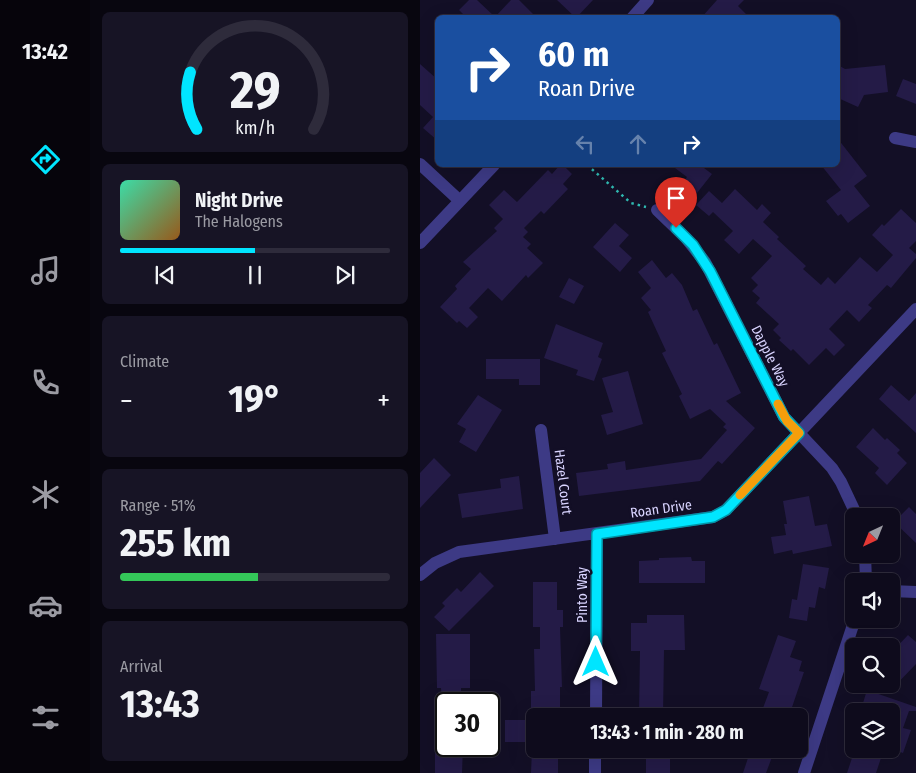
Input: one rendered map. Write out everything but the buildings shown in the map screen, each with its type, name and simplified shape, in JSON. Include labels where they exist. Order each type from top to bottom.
[{"type":"street","points":[[635,15],[648,0]]},
{"type":"street","points":[[896,138],[916,142]]},
{"type":"street","points":[[420,164],[460,201]]},
{"type":"street","points":[[420,243],[492,167]]},
{"type":"street","name":"Dapple Way","points":[[657,210],[686,238],[708,267],[784,417],[832,468],[854,508]]},
{"type":"street","name":"Roan Drive","points":[[420,575],[435,563],[459,552],[597,534],[713,517],[720,514],[726,510],[916,309]]},
{"type":"street","name":"Hazel Court","points":[[541,430],[555,539]]},
{"type":"street","name":"Pinto Way","points":[[596,708],[597,534]]},
{"type":"street","points":[[900,591],[916,592]]},
{"type":"street","points":[[804,773],[852,628]]},
{"type":"street","points":[[595,758],[595,773]]},
{"type":"path","points":[[589,167],[631,203],[657,210]]},
{"type":"slow traffic","points":[[740,495],[799,433],[784,417],[778,404]]},
{"type":"route","points":[[596,662],[597,534],[713,517],[720,514],[726,510],[799,433],[784,417],[710,271],[693,245],[676,228]]}]
